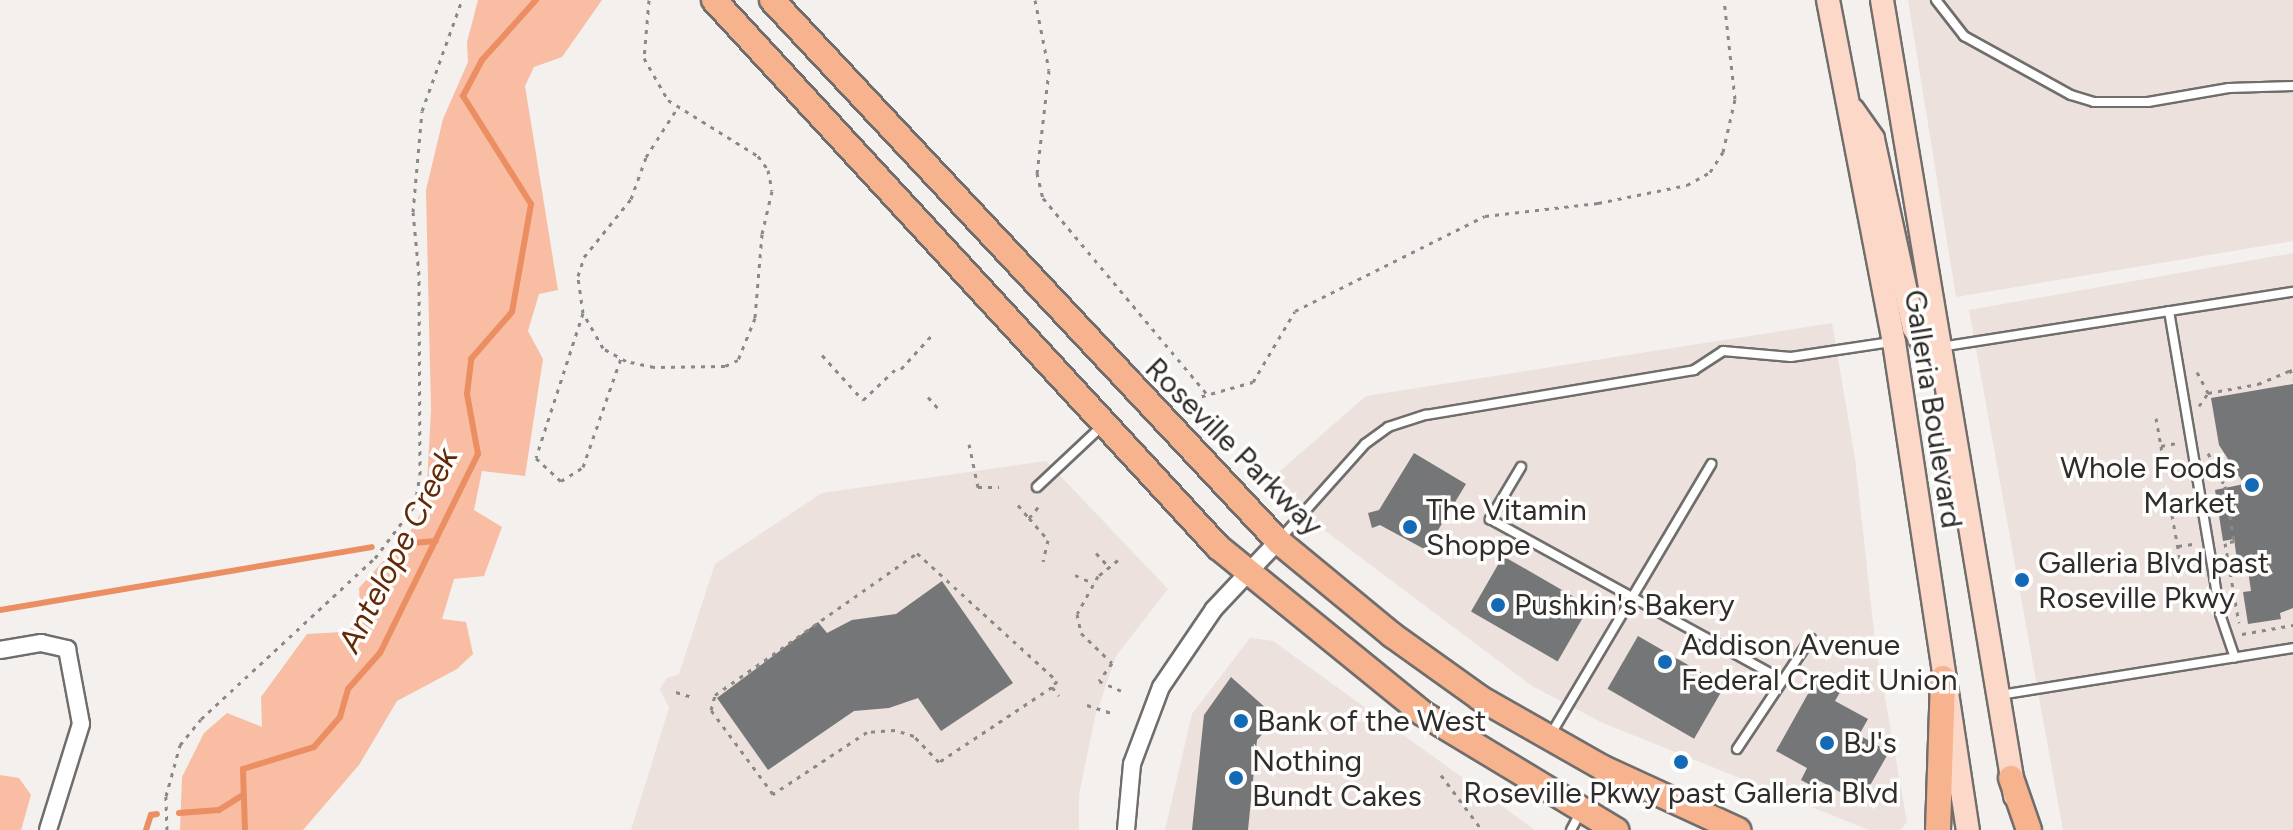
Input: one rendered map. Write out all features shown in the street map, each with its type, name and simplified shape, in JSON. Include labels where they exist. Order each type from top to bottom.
[{"type":"main road","points":[[714,0],[1103,425],[1247,573],[1422,713],[1576,821],[1616,830]]},
{"type":"main road","name":"Roseville Parkway","points":[[772,0],[1164,424],[1278,541],[1439,671],[1548,738],[1738,830]]},
{"type":"main road","name":"Galleria Boulevard","points":[[1828,0],[1894,342],[1968,830]]},
{"type":"main road","name":"Galleria Boulevard","points":[[1882,0],[2020,830]]},
{"type":"main road","points":[[1848,102],[1873,139],[1914,328],[1922,342],[1939,347]]},
{"type":"main road","points":[[1938,830],[1943,678]]},
{"type":"main road","points":[[2011,778],[2029,830]]},
{"type":"street","points":[[1126,830],[1132,764],[1161,687],[1214,609],[1278,541]]},
{"type":"street","points":[[0,650],[41,643],[67,649],[81,724],[48,830]]},
{"type":"lane","points":[[1936,0],[1964,36],[2071,95],[2094,102],[2148,102],[2229,88],[2293,86]]},
{"type":"lane","points":[[1939,347],[2293,292]]},
{"type":"lane","points":[[2169,311],[2220,614],[2235,658]]},
{"type":"lane","points":[[1278,541],[1365,444],[1388,427],[1426,415],[1694,370],[1723,351],[1791,357],[1894,342]]},
{"type":"lane","points":[[1037,487],[1103,425]]},
{"type":"lane","points":[[1548,738],[1711,464]]},
{"type":"lane","points":[[1521,467],[1490,519],[1783,680]]},
{"type":"lane","points":[[1737,749],[1811,638]]},
{"type":"lane","points":[[1999,696],[2235,658],[2292,652]]},
{"type":"path","points":[[167,830],[166,796],[180,745],[201,719],[375,558],[415,505],[420,475],[419,275],[413,212],[422,111],[462,0]]},
{"type":"path","points":[[649,0],[644,58],[668,100],[758,156],[768,170],[772,191],[762,234],[755,318],[738,360],[725,366],[654,367],[621,358],[603,348],[583,313],[578,276],[584,257],[631,199],[646,157],[678,107]]},
{"type":"path","points":[[1035,0],[1049,70],[1037,173],[1043,198],[1207,394]]},
{"type":"path","points":[[1164,424],[1192,399],[1253,382],[1295,311],[1475,221],[1687,185],[1710,172],[1723,152],[1735,99],[1724,0]]},
{"type":"path","points":[[583,313],[536,458],[561,481],[583,467],[621,358]]},
{"type":"path","points":[[822,355],[863,400],[931,336]]},
{"type":"path","points":[[2201,417],[2199,405],[2208,393],[2258,384],[2292,369],[2293,379]]},
{"type":"path","points":[[2197,372],[2208,393]]},
{"type":"path","points":[[928,397],[938,408]]},
{"type":"path","points":[[2156,418],[2164,468]]},
{"type":"path","points":[[2161,446],[2204,439],[2225,486],[2234,541],[2225,543],[2241,634],[2293,625]]},
{"type":"path","points":[[969,444],[978,487],[999,487]]},
{"type":"path","points":[[1018,505],[1048,540],[1043,561]]},
{"type":"path","points":[[1029,518],[1040,505]]},
{"type":"path","points":[[2172,515],[2181,565]]},
{"type":"path","points":[[917,553],[1057,681],[1052,687],[939,762],[914,736],[895,730],[867,732],[773,794],[711,710],[715,695],[917,553]]},
{"type":"path","points":[[1096,553],[1109,567]]},
{"type":"path","points":[[1118,560],[1093,583],[1077,614],[1081,633],[1112,663],[1099,681],[1124,692]]},
{"type":"path","points":[[1075,575],[1093,583]]},
{"type":"path","points":[[1052,687],[1059,696]]},
{"type":"path","points":[[676,692],[692,697]]},
{"type":"path","points":[[1087,705],[1115,714]]},
{"type":"path","points":[[1441,775],[1482,830]]},
{"type":"shaded area","points":[[478,0],[602,0],[562,57],[534,67],[525,86],[558,290],[539,294],[528,331],[543,359],[525,476],[482,471],[474,510],[502,527],[484,576],[454,579],[442,619],[466,622],[473,654],[457,669],[397,701],[359,765],[303,830],[180,830],[182,777],[204,733],[227,713],[262,727],[261,697],[307,634],[343,632],[361,623],[359,588],[412,529],[426,504],[431,410],[426,190],[443,119],[468,62],[467,42]]},
{"type":"shaded area","points":[[1908,0],[2293,0],[2293,241],[1956,297]]},
{"type":"shaded area","points":[[2293,253],[2293,830],[2063,830],[1969,310]]},
{"type":"shaded area","points":[[1832,323],[1855,459],[1875,641],[1907,822],[1900,830],[1869,830],[1603,723],[1532,686],[1264,485],[1366,396]]},
{"type":"shaded area","points":[[1046,461],[1168,589],[1116,656],[1095,717],[1079,795],[1079,830],[631,830],[669,708],[660,689],[667,678],[679,674],[715,564],[822,493]]},
{"type":"shaded area","points":[[1250,638],[1273,641],[1535,830],[1165,830],[1192,714]]},
{"type":"shaded area","points":[[0,775],[19,778],[31,795],[21,830],[0,830]]},
{"type":"building","points":[[2293,384],[2293,608],[2280,613],[2281,619],[2248,624],[2243,592],[2251,591],[2247,563],[2237,560],[2234,539],[2223,541],[2215,490],[2244,484],[2219,445],[2211,398]]},
{"type":"building","points":[[1414,453],[1466,484],[1426,550],[1380,525],[1372,528],[1368,513],[1379,510]]},
{"type":"building","points":[[1503,556],[1590,606],[1558,661],[1471,611]]},
{"type":"building","points":[[942,581],[1013,683],[941,731],[918,698],[889,708],[854,711],[768,770],[717,698],[818,622],[827,633],[852,620],[896,614]]},
{"type":"building","points":[[1638,636],[1725,686],[1694,739],[1608,689]]},
{"type":"building","name":"BJ's","points":[[1819,674],[1843,687],[1835,701],[1868,719],[1859,735],[1889,752],[1860,803],[1820,781],[1816,788],[1801,780],[1807,768],[1776,751]]},
{"type":"building","points":[[1231,677],[1277,718],[1257,740],[1248,830],[1192,830],[1204,715]]},
{"type":"waterway","name":"Antelope Creek","points":[[245,830],[243,769],[314,747],[340,717],[348,689],[380,653],[478,454],[467,394],[471,359],[512,312],[531,204],[463,96],[482,60],[536,0]]},
{"type":"waterway","points":[[401,544],[436,541]]},
{"type":"waterway","points":[[0,610],[372,547]]},
{"type":"waterway","points":[[179,813],[219,810],[243,795]]},
{"type":"waterway","points":[[146,830],[151,815],[157,814]]},
{"type":"place","name":"Whole Foods Market","points":[[2252,485]]},
{"type":"place","name":"The Vitamin Shoppe","points":[[1410,527]]},
{"type":"place","name":"Galleria Blvd past Roseville Pkwy","points":[[2022,580]]},
{"type":"place","name":"Pushkin's Bakery","points":[[1498,605]]},
{"type":"place","name":"Addison Avenue Federal Credit Union","points":[[1665,662]]},
{"type":"place","name":"Bank of the West","points":[[1241,721]]},
{"type":"place","name":"BJ's","points":[[1827,743]]},
{"type":"place","name":"Roseville Pkwy past Galleria Blvd","points":[[1681,762]]},
{"type":"place","name":"Nothing Bundt Cakes","points":[[1236,778]]}]
